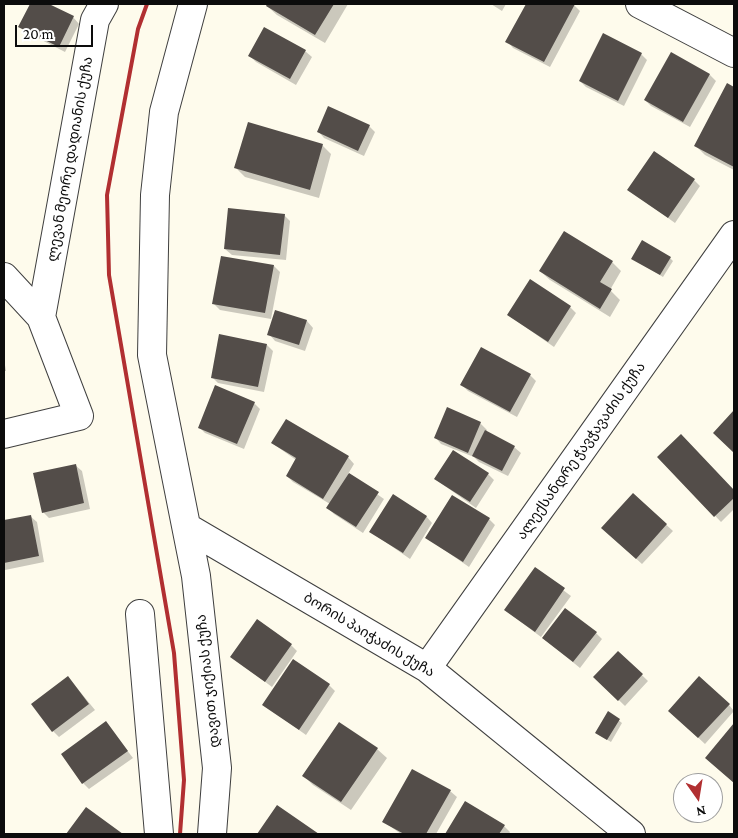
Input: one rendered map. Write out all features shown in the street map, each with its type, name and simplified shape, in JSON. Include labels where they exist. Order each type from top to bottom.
[{"type":"street","name":"ლევან მეორე დადიანის ქუჩა","points":[[41,317],[95,20],[104,4]]},
{"type":"street","points":[[188,528],[152,355],[155,195],[164,112],[193,4]]},
{"type":"street","points":[[640,4],[734,53]]},
{"type":"street","name":"ალექსანდრე ჭავჭავაძის ქუჩა","points":[[427,668],[734,235]]},
{"type":"street","points":[[4,276],[41,317],[79,416],[4,434]]},
{"type":"street","name":"ბორის პაიჭაძის ქუჩა","points":[[188,528],[427,668],[631,834]]},
{"type":"street","name":"დავით ჯიქიას ქუჩა","points":[[188,528],[196,576],[217,768],[212,834]]},
{"type":"street","points":[[140,614],[159,834]]},
{"type":"building","points":[[30,4],[49,4],[74,16],[59,47],[18,27]]},
{"type":"building","points":[[267,4],[334,4],[315,35],[266,6]]},
{"type":"building","points":[[526,4],[575,4],[544,62],[505,42]]},
{"type":"building","points":[[264,27],[306,50],[290,79],[248,56]]},
{"type":"building","points":[[603,33],[642,53],[618,101],[579,81]]},
{"type":"building","points":[[671,52],[710,74],[683,122],[644,100]]},
{"type":"building","points":[[727,83],[734,87],[734,167],[694,146]]},
{"type":"building","points":[[328,106],[370,125],[358,151],[317,132]]},
{"type":"building","points":[[248,122],[323,144],[310,190],[234,168]]},
{"type":"building","points":[[654,151],[695,179],[668,218],[627,190]]},
{"type":"building","points":[[228,208],[285,214],[280,255],[224,249]]},
{"type":"building","points":[[564,231],[613,261],[600,282],[612,289],[600,309],[539,271]]},
{"type":"building","points":[[642,240],[671,257],[660,275],[631,259]]},
{"type":"building","points":[[221,256],[274,265],[265,313],[212,304]]},
{"type":"building","points":[[530,279],[571,306],[548,342],[507,315]]},
{"type":"building","points":[[275,310],[307,320],[299,345],[267,335]]},
{"type":"building","points":[[219,334],[267,344],[258,387],[211,378]]},
{"type":"building","points":[[481,347],[531,374],[510,412],[460,385]]},
{"type":"building","points":[[215,385],[255,402],[237,444],[198,428]]},
{"type":"building","points":[[447,407],[481,422],[468,453],[434,438]]},
{"type":"building","points":[[734,410],[734,453],[713,433]]},
{"type":"building","points":[[286,419],[349,456],[323,499],[286,476],[296,458],[271,443]]},
{"type":"building","points":[[485,430],[515,446],[502,471],[472,456]]},
{"type":"building","points":[[681,434],[734,490],[734,498],[714,517],[657,457]]},
{"type":"building","points":[[453,450],[489,473],[470,502],[434,479]]},
{"type":"building","points":[[76,464],[84,503],[42,513],[33,473]]},
{"type":"building","points":[[349,473],[379,492],[356,527],[326,508]]},
{"type":"building","points":[[633,493],[667,524],[636,559],[601,528]]},
{"type":"building","points":[[393,494],[427,516],[403,553],[369,532]]},
{"type":"building","points":[[452,495],[490,518],[463,562],[425,538]]},
{"type":"building","points":[[31,515],[39,556],[4,563],[4,520]]},
{"type":"building","points":[[535,567],[565,588],[535,632],[504,610]]},
{"type":"building","points":[[565,608],[597,632],[573,662],[542,638]]},
{"type":"building","points":[[257,619],[292,644],[265,682],[230,657]]},
{"type":"building","points":[[618,651],[643,674],[618,701],[593,677]]},
{"type":"building","points":[[293,659],[330,684],[299,730],[262,705]]},
{"type":"building","points":[[68,676],[89,704],[52,732],[31,704]]},
{"type":"building","points":[[699,676],[730,704],[698,738],[668,711]]},
{"type":"building","points":[[608,711],[620,719],[607,740],[595,733]]},
{"type":"building","points":[[106,721],[128,751],[82,784],[61,754]]},
{"type":"building","points":[[339,722],[378,748],[341,802],[302,776]]},
{"type":"building","points":[[734,723],[734,783],[705,758]]},
{"type":"building","points":[[412,769],[451,790],[426,834],[404,834],[382,822]]},
{"type":"building","points":[[465,801],[505,825],[499,834],[445,834]]},
{"type":"building","points":[[277,805],[319,834],[257,834]]},
{"type":"building","points":[[86,807],[123,834],[66,834]]},
{"type":"railway","points":[[147,4],[138,29],[107,195],[109,275],[174,653],[184,780],[180,834]]}]
